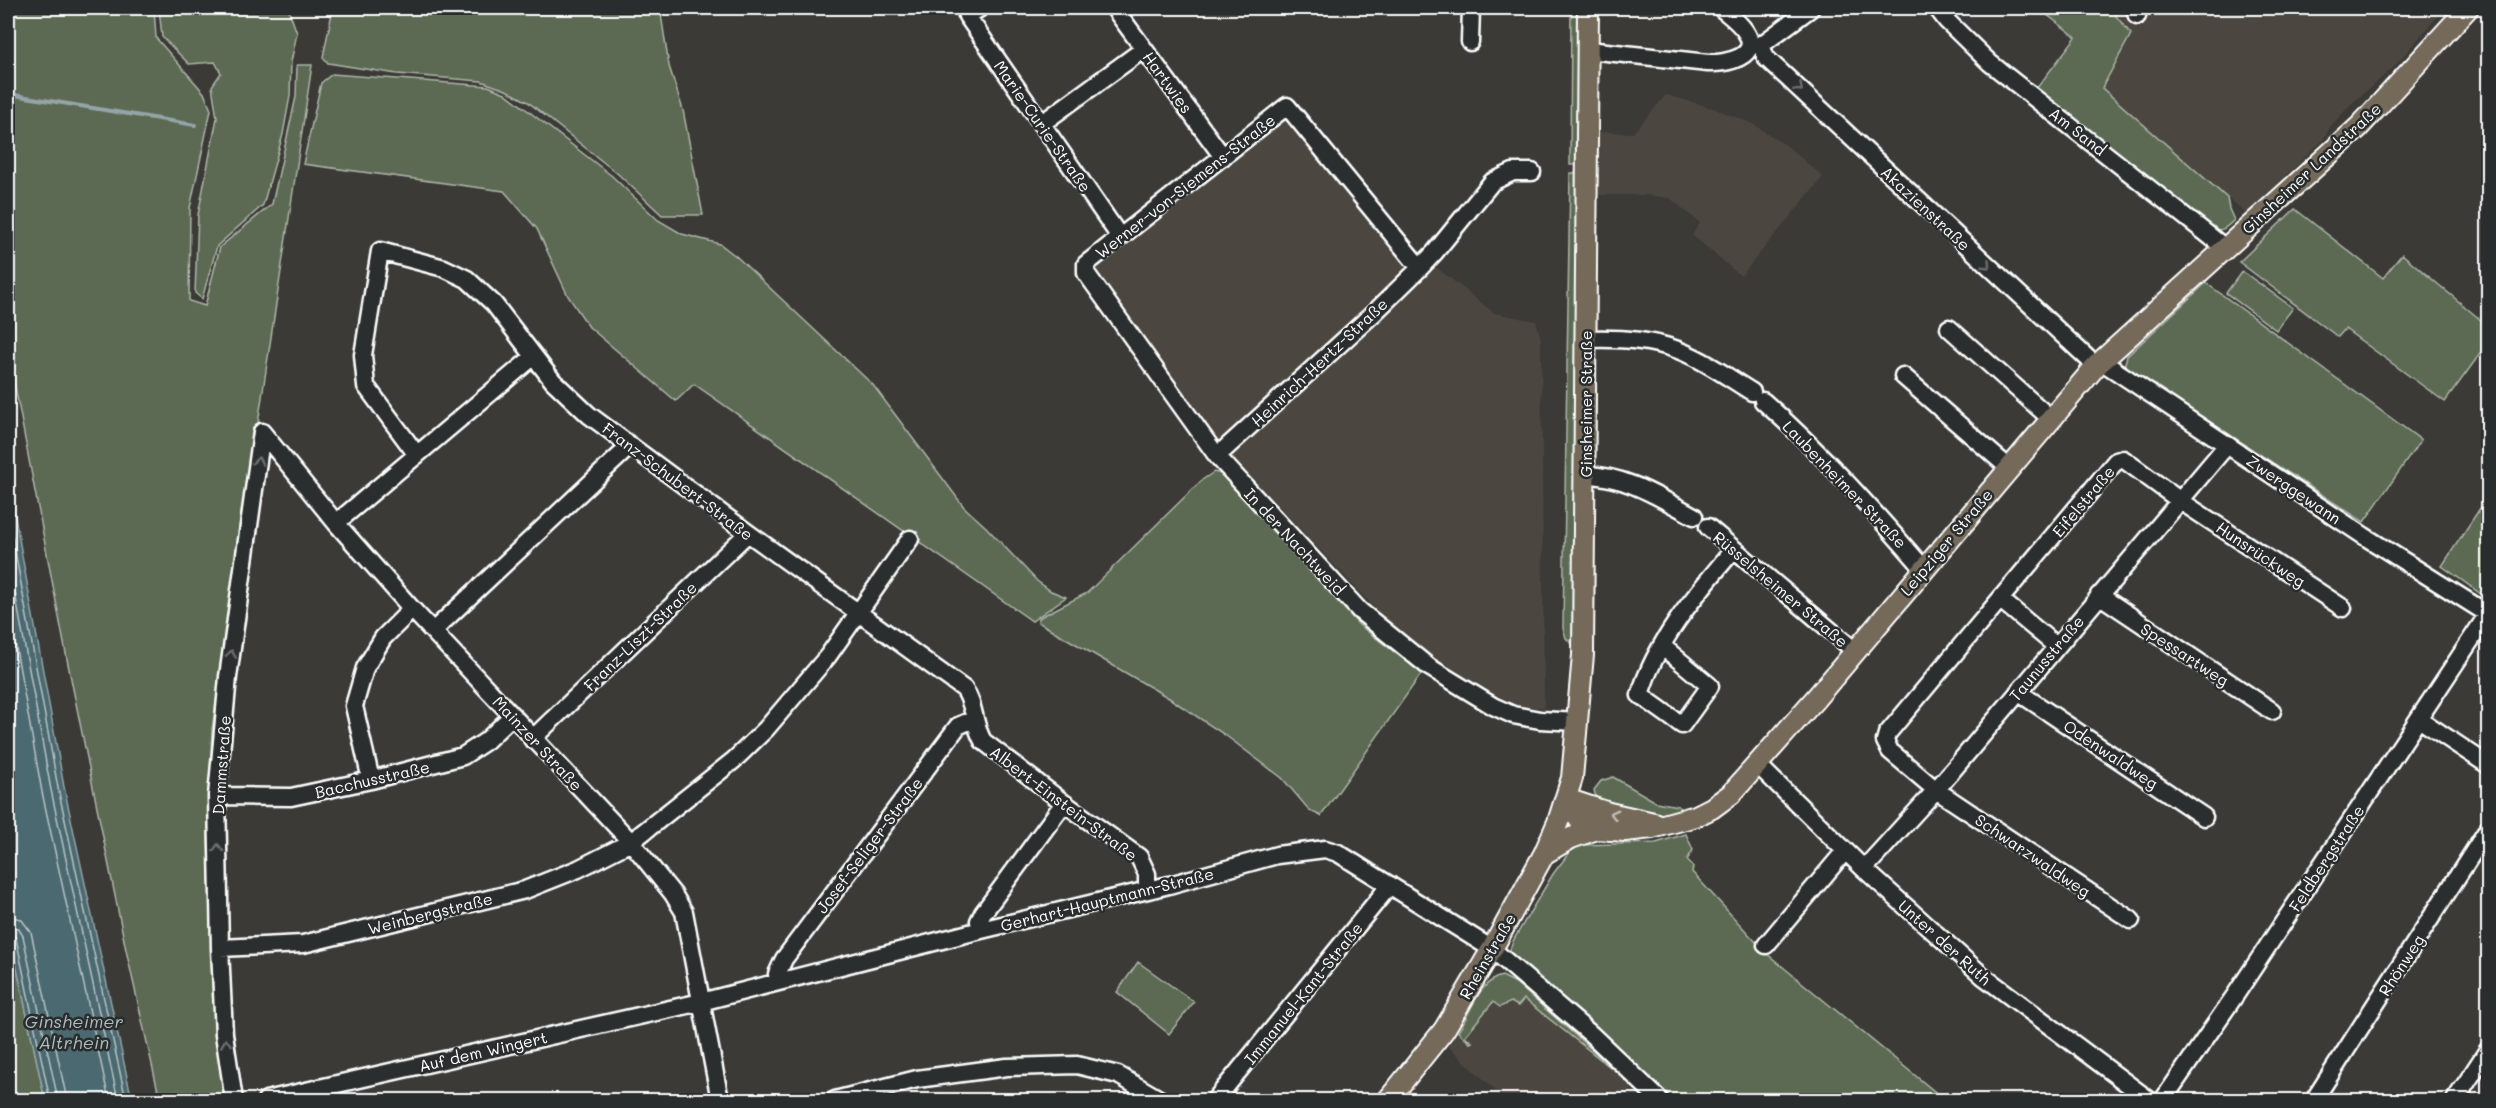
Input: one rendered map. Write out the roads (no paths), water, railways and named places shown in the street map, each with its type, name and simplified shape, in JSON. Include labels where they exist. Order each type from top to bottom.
[{"type":"main road","name":"Ginsheimer Straße","points":[[1566,799],[1572,778],[1583,655],[1588,8]]},
{"type":"main road","name":"Ginsheimer Landstraße","points":[[2225,248],[2359,127],[2468,8]]},
{"type":"main road","name":"Leipziger Straße","points":[[1597,829],[1641,830],[1663,825],[1696,816],[1731,794],[1855,651],[2050,417],[2099,364],[2225,248]]},
{"type":"main road","name":"Leipziger Straße","points":[[1566,799],[1609,813],[1663,825]]},
{"type":"main road","points":[[1566,799],[1580,821],[1597,829]]},
{"type":"main road","name":"Rheinstraße","points":[[1388,1101],[1444,1030],[1492,949],[1544,854],[1566,799]]},
{"type":"main road","points":[[1544,854],[1571,838],[1597,829]]},
{"type":"street","name":"Hartwies","points":[[1114,8],[1223,157]]},
{"type":"street","points":[[1470,42],[1471,8]]},
{"type":"street","name":"Akazienstraße","points":[[1720,8],[1746,32],[1766,58],[2099,364]]},
{"type":"street","points":[[1588,50],[1723,64],[1741,57],[1810,8]]},
{"type":"street","name":"Am Sand","points":[[1937,8],[1990,63],[2225,248]]},
{"type":"street","name":"Marie-Curie-Straße","points":[[973,12],[1041,124],[1120,237]]},
{"type":"street","points":[[1041,124],[1144,49]]},
{"type":"street","name":"Werner-von-Siemens-Straße","points":[[1084,268],[1086,264],[1287,106],[1420,267]]},
{"type":"street","name":"Heinrich-Hertz-Straße","points":[[1217,456],[1375,312],[1420,267],[1492,182],[1514,172],[1532,172]]},
{"type":"street","name":"Franz-Schubert-Straße","points":[[417,455],[366,386],[363,370],[363,355],[380,250],[444,268],[467,279],[494,304],[553,381],[589,415],[748,533],[964,688],[971,700],[974,719]]},
{"type":"street","name":"In der Nachtweid","points":[[1084,268],[1217,456],[1360,611],[1429,667],[1474,696],[1514,715],[1540,720],[1578,722]]},
{"type":"street","points":[[1949,328],[2050,417]]},
{"type":"street","name":"Laubenheimer Straße","points":[[1585,339],[1635,341],[1670,347],[1715,369],[1757,397],[1794,428],[1860,495],[1924,569]]},
{"type":"street","points":[[336,523],[533,357]]},
{"type":"street","name":"Zwerggewann","points":[[2099,364],[2488,614]]},
{"type":"street","points":[[1903,376],[2008,468]]},
{"type":"street","name":"Mainzer Straße","points":[[262,432],[336,523],[412,609],[631,842],[674,894],[684,912],[720,1101]]},
{"type":"street","name":"Dammstraße","points":[[234,1101],[224,1034],[217,796],[228,677],[262,432]]},
{"type":"street","name":"Taunusstraße","points":[[1864,869],[1936,790],[2227,445]]},
{"type":"street","points":[[433,631],[630,446]]},
{"type":"street","name":"Eifelstraße","points":[[1936,790],[1890,751],[1885,741],[1887,734],[2116,461],[2122,459],[2180,500]]},
{"type":"street","points":[[1585,475],[1614,479],[1641,488],[1694,516]]},
{"type":"street","name":"Hunsrückweg","points":[[2180,500],[2343,608]]},
{"type":"street","name":"Rüsselsheimer Straße","points":[[1708,527],[1855,651]]},
{"type":"street","name":"Franz-Liszt-Straße","points":[[532,739],[748,533]]},
{"type":"street","name":"Weinbergstraße","points":[[220,948],[303,944],[525,890],[578,869],[631,842],[734,760],[766,729],[828,656],[910,539]]},
{"type":"street","points":[[1662,646],[1710,686],[1682,725],[1640,695],[1644,679],[1662,646],[1693,598],[1734,549]]},
{"type":"street","name":"Spessartweg","points":[[2099,595],[2272,711]]},
{"type":"street","points":[[2001,600],[2056,646]]},
{"type":"street","points":[[371,780],[354,706],[365,668],[383,638],[412,609]]},
{"type":"street","name":"Feldbergstraße","points":[[2163,1101],[2488,614]]},
{"type":"street","name":"Odenwaldweg","points":[[2018,692],[2204,817]]},
{"type":"street","name":"Bacchusstraße","points":[[217,796],[291,798],[462,756],[486,741],[512,716]]},
{"type":"street","name":"Albert-Einstein-Straße","points":[[974,719],[983,741],[1139,857],[1147,874],[1147,889]]},
{"type":"street","name":"Josef-Seliger-Straße","points":[[778,981],[777,974],[783,959],[958,726],[974,719]]},
{"type":"street","points":[[2419,719],[2488,765]]},
{"type":"street","name":"Unter der Ruth","points":[[1757,764],[1864,869],[1983,976],[2149,1101]]},
{"type":"street","name":"Schwarzwaldweg","points":[[1936,790],[2131,920]]},
{"type":"street","points":[[981,930],[979,921],[983,913],[1064,803]]},
{"type":"street","name":"Rhönweg","points":[[2314,1101],[2488,829]]},
{"type":"street","name":"Gerhart-Hauptmann-Straße","points":[[701,1002],[981,930],[1169,885],[1277,855],[1324,849],[1338,853],[1492,949],[1592,1035],[1660,1101]]},
{"type":"street","points":[[1766,945],[1845,851]]},
{"type":"street","name":"Immanuel-Kant-Straße","points":[[1215,1101],[1390,885]]},
{"type":"street","name":"Auf dem Wingert","points":[[266,1101],[701,1002]]},
{"type":"street","points":[[2455,1101],[2488,1050]]},
{"type":"street","points":[[835,1101],[917,1079],[1007,1066],[1077,1065],[1118,1075],[1161,1101]]},
{"type":"water","name":"Ginsheimer Altrhein","points":[[8,478],[64,787],[132,1100],[45,1100],[8,926]]},
{"type":"waterway","points":[[8,94],[195,125]]}]
